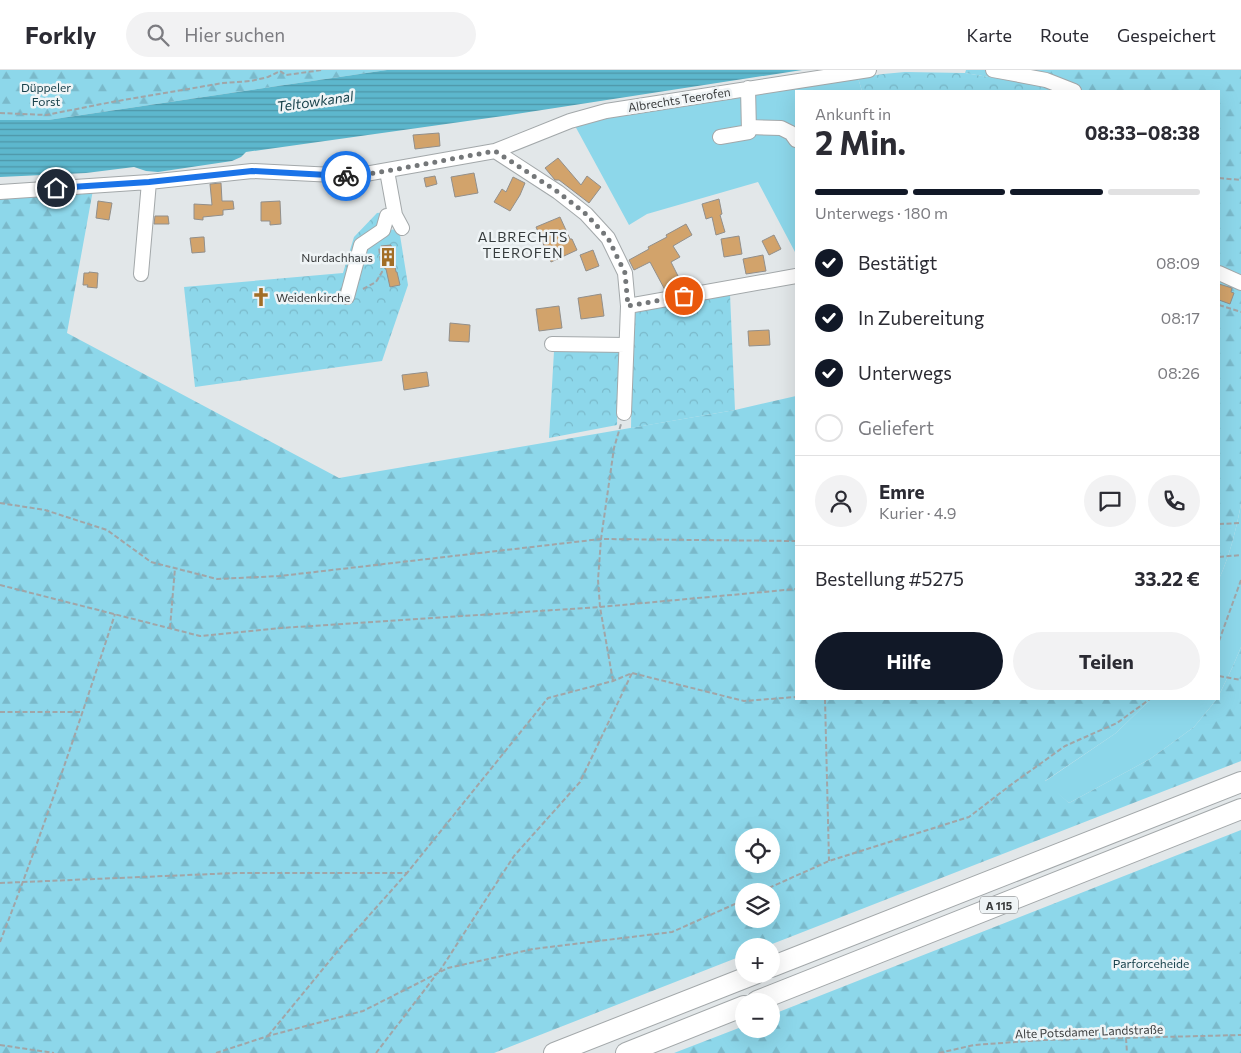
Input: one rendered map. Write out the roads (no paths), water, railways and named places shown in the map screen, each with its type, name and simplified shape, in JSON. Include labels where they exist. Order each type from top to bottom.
[{"type":"highway","name":"A 115","points":[[780,963],[1241,782]]},
{"type":"highway","name":"A 115","points":[[777,993],[1241,809]]},
{"type":"highway","points":[[554,1053],[735,982]]},
{"type":"highway","points":[[626,1053],[735,1010]]},
{"type":"street","name":"Albrechts Teerofen","points":[[0,192],[149,182],[252,171],[354,176],[495,151],[570,121],[606,110],[869,70]]},
{"type":"street","points":[[993,70],[1046,80],[1071,90]]},
{"type":"street","points":[[720,137],[749,132],[748,88]]},
{"type":"street","points":[[749,127],[781,128],[791,133],[795,139]]},
{"type":"street","points":[[495,151],[558,192],[586,214],[608,238],[625,273],[630,309],[626,345],[624,413]]},
{"type":"street","points":[[387,171],[395,215],[402,228]]},
{"type":"street","points":[[141,274],[149,182]]},
{"type":"street","points":[[347,297],[361,245],[383,230],[387,216],[395,215]]},
{"type":"street","points":[[1220,273],[1241,283]]},
{"type":"street","points":[[630,309],[795,276]]},
{"type":"street","points":[[552,344],[626,345]]},
{"type":"water","name":"Teltowkanal","points":[[387,70],[802,70],[503,116],[246,152],[241,157],[232,161],[158,172],[134,167],[86,173],[0,177],[0,120],[48,120]]},
{"type":"place","name":"Nurdachhaus","points":[[388,257]]},
{"type":"place","name":"Weidenkirche","points":[[261,297]]},
{"type":"district","name":"ALBRECHTS TEEROFEN","points":[[523,244]]},
{"type":"park label","name":"Düppeler Forst","points":[[46,94]]},
{"type":"park label","name":"Parforceheide","points":[[1151,963]]}]
